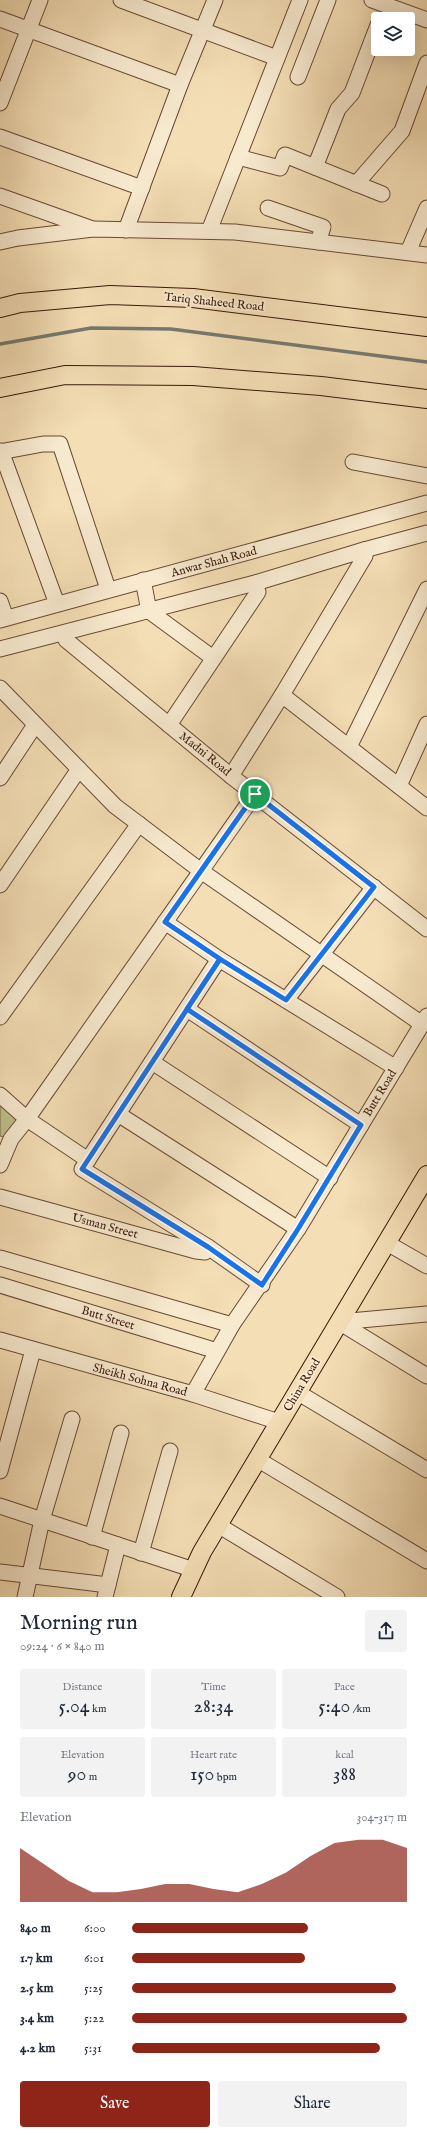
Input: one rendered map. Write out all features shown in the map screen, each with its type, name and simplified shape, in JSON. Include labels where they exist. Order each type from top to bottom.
[{"type":"main road","name":"Tariq Shaheed Road","points":[[0,308],[20,303],[110,295],[186,298],[427,327]]},
{"type":"main road","points":[[0,388],[66,375],[193,376],[321,386],[427,399]]},
{"type":"main road","name":"China Road","points":[[181,1597],[218,1525],[427,1175]]},
{"type":"street","points":[[0,103],[40,0]]},
{"type":"street","points":[[121,0],[156,6],[203,30],[277,58]]},
{"type":"street","points":[[126,230],[180,85],[215,0]]},
{"type":"street","points":[[209,231],[300,0]]},
{"type":"street","points":[[298,77],[328,0]]},
{"type":"street","points":[[379,8],[427,20]]},
{"type":"street","points":[[0,20],[180,85]]},
{"type":"street","points":[[315,167],[338,109],[352,93],[371,43]]},
{"type":"street","points":[[356,184],[402,131],[427,63]]},
{"type":"street","points":[[0,137],[142,188]]},
{"type":"street","points":[[238,157],[280,168],[285,155],[382,194]]},
{"type":"street","points":[[0,196],[93,229]]},
{"type":"street","points":[[268,208],[324,227],[318,242]]},
{"type":"street","points":[[408,252],[427,208]]},
{"type":"street","points":[[0,242],[18,238],[93,229],[209,231],[235,232],[427,254]]},
{"type":"street","points":[[57,604],[0,451],[43,444],[60,444],[108,589]]},
{"type":"street","points":[[353,462],[427,476]]},
{"type":"street","name":"Anwar Shah Road","points":[[3,619],[108,589],[427,503]]},
{"type":"street","points":[[0,649],[255,583],[364,550],[427,533]]},
{"type":"street","points":[[231,776],[282,695],[365,556],[364,550]]},
{"type":"street","points":[[143,580],[148,611],[213,658]]},
{"type":"street","points":[[169,725],[258,592],[255,583]]},
{"type":"street","points":[[349,747],[421,616],[427,589]]},
{"type":"street","points":[[0,601],[3,619]]},
{"type":"street","name":"Madni Road","points":[[63,633],[66,640],[231,776],[427,929]]},
{"type":"street","points":[[0,688],[115,806],[201,871],[322,955],[425,1020]]},
{"type":"street","points":[[282,695],[427,808]]},
{"type":"street","points":[[399,786],[427,724]]},
{"type":"street","points":[[2,769],[35,725]]},
{"type":"street","points":[[0,885],[78,769]]},
{"type":"street","points":[[0,1165],[5,1138],[27,1119],[255,794]]},
{"type":"street","points":[[0,1017],[139,824]]},
{"type":"street","points":[[286,1000],[374,887]]},
{"type":"street","points":[[165,922],[220,959],[396,1068]]},
{"type":"street","points":[[220,959],[82,1169],[208,1247],[262,1285]]},
{"type":"street","points":[[187,1009],[361,1125]]},
{"type":"street","name":"Butt Road","points":[[193,1394],[232,1325],[262,1285],[298,1229],[425,1020]]},
{"type":"street","points":[[152,1062],[330,1178]]},
{"type":"street","points":[[0,1095],[27,1119],[88,1160]]},
{"type":"street","points":[[118,1114],[298,1229]]},
{"type":"street","name":"Usman Street","points":[[0,1197],[196,1251],[205,1252],[208,1247]]},
{"type":"street","points":[[386,1243],[427,1266]]},
{"type":"street","points":[[0,1258],[232,1325]]},
{"type":"street","name":"Butt Street","points":[[0,1285],[217,1351]]},
{"type":"street","points":[[339,1322],[427,1314]]},
{"type":"street","points":[[339,1322],[427,1376]]},
{"type":"street","name":"Sheikh Sohna Road","points":[[0,1340],[193,1394],[279,1422]]},
{"type":"street","points":[[0,1471],[33,1350]]},
{"type":"street","points":[[297,1392],[427,1470]]},
{"type":"street","points":[[25,1597],[42,1520],[72,1419]]},
{"type":"street","points":[[92,1537],[121,1434]]},
{"type":"street","points":[[141,1553],[170,1450]]},
{"type":"street","points":[[257,1459],[427,1561]]},
{"type":"street","points":[[0,1506],[194,1570]]},
{"type":"street","points":[[218,1525],[337,1597]]},
{"type":"street","points":[[0,1572],[30,1576],[107,1591],[118,1545]]},
{"type":"green space","points":[[0,1095],[27,1119],[11,1139],[0,1136]]},
{"type":"waterway","points":[[0,344],[91,328],[171,329],[427,362]]},
{"type":"route","points":[[255,794],[165,922],[220,959],[82,1169],[208,1247],[262,1285],[361,1125],[187,1009],[220,959],[286,1000],[374,887],[255,794]]}]
